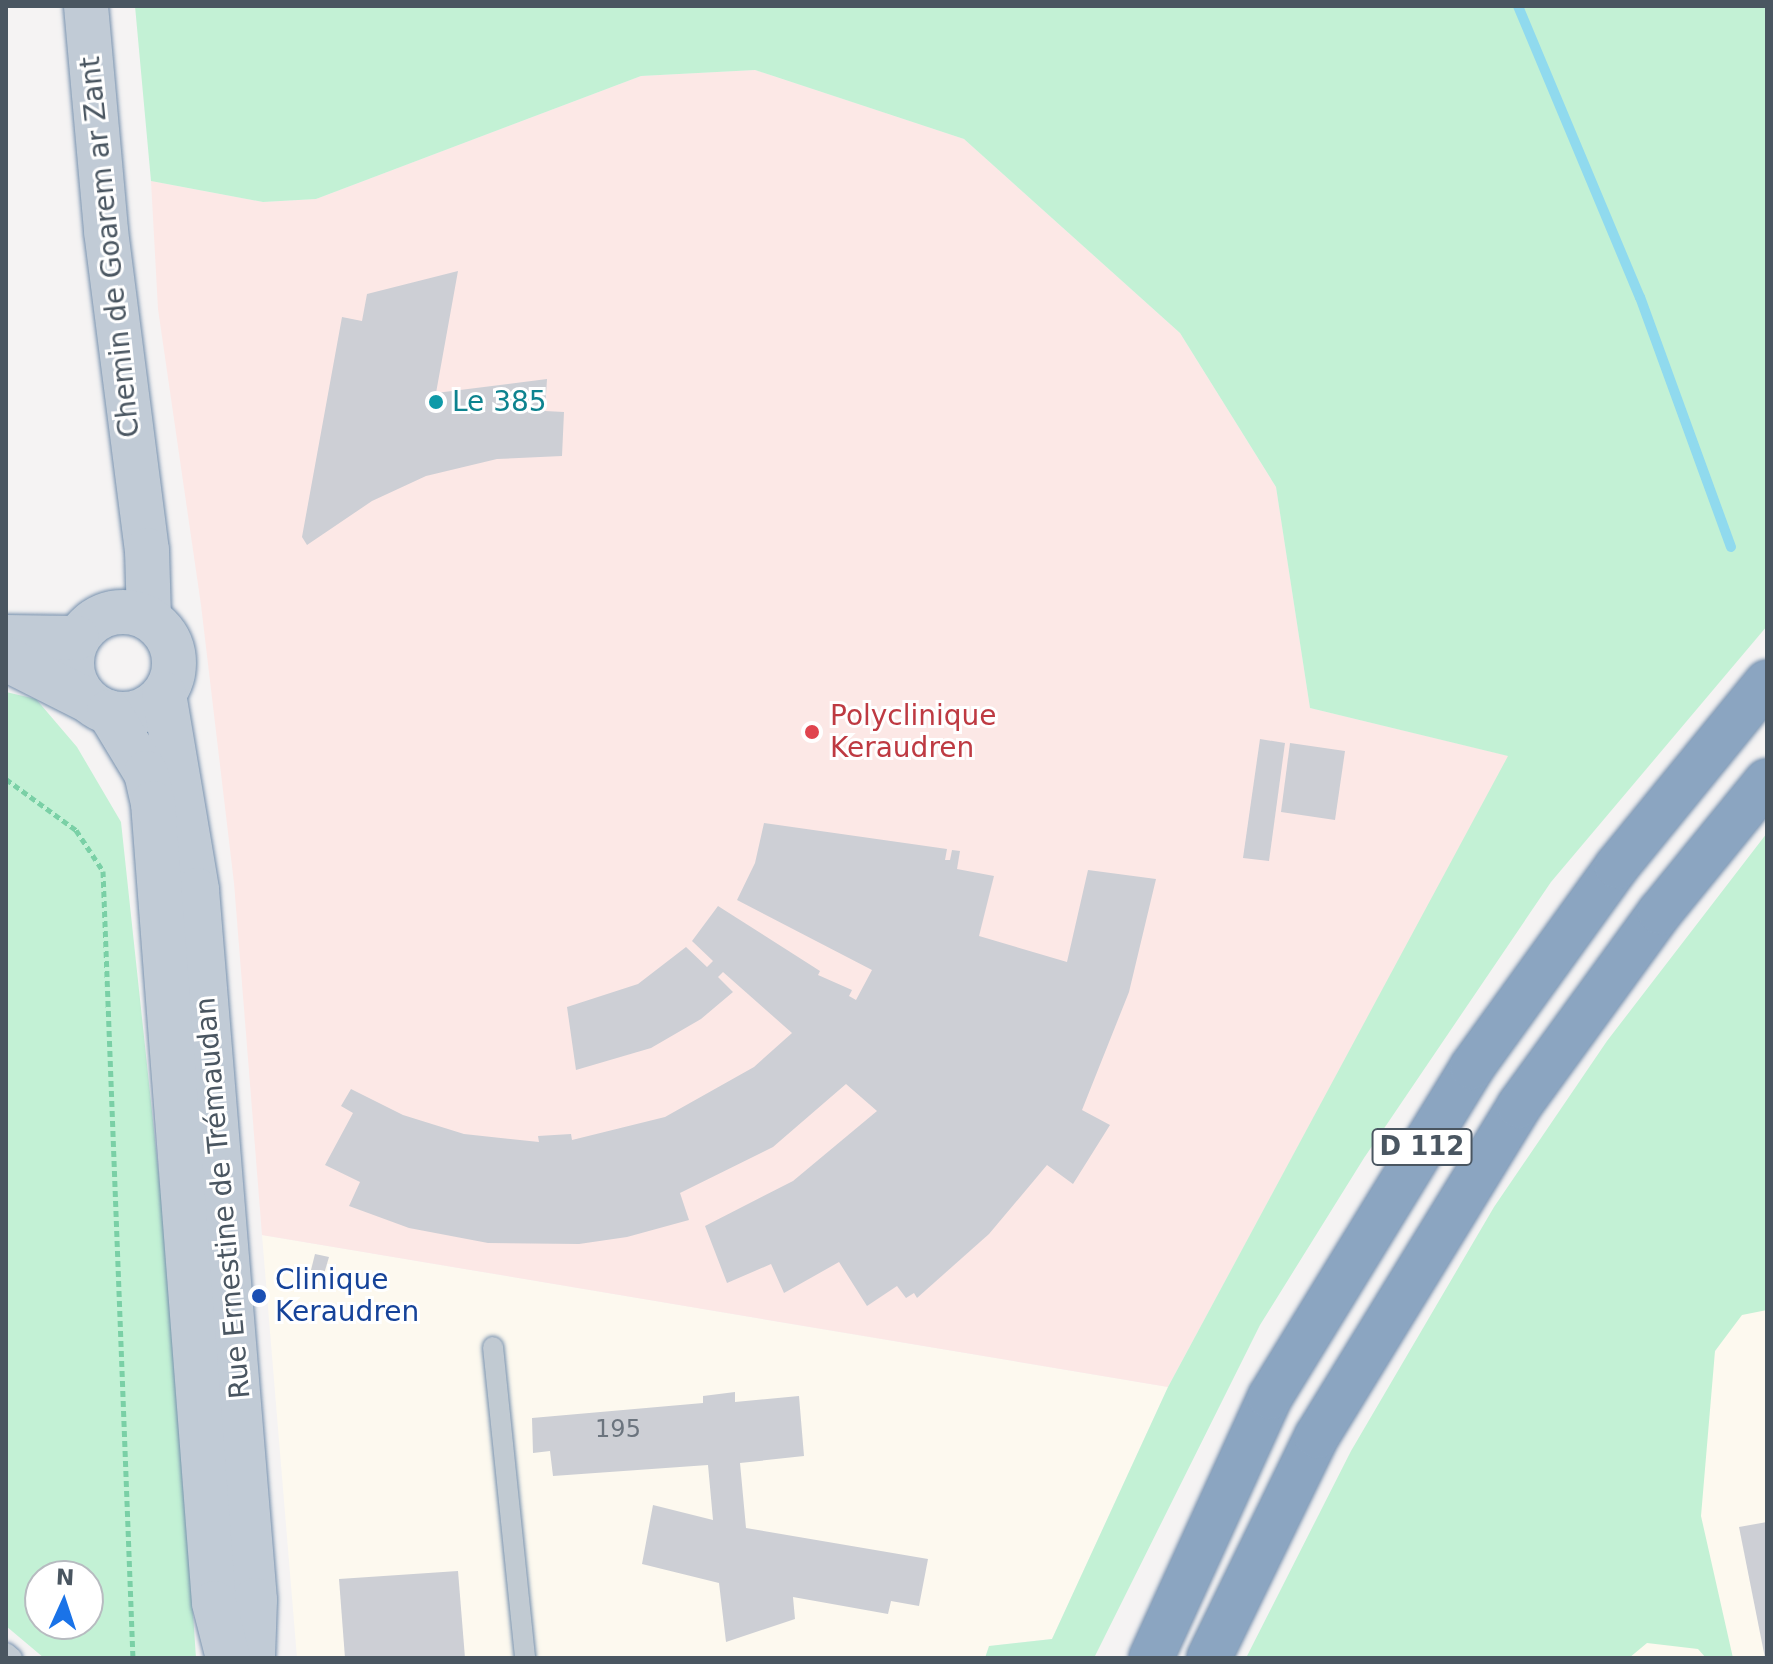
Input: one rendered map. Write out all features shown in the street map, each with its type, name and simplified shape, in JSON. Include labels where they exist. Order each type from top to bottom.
[{"type":"highway","name":"D 112","points":[[1151,1658],[1270,1397],[1472,1067],[1617,866],[1767,682]]},
{"type":"highway","name":"D 112","points":[[1209,1658],[1317,1436],[1519,1106],[1660,912],[1767,781]]},
{"type":"highway","points":[[1126,1658],[1270,1397]]},
{"type":"street","name":"Chemin de Goarem ar Zant","points":[[86,6],[135,488],[147,550],[149,618]]},
{"type":"street","name":"Chemin de Goarem ar Zant","points":[[92,626],[126,552],[135,488]]},
{"type":"street","points":[[6,637],[92,626],[128,611],[149,618],[173,650],[174,665],[164,694],[149,707],[98,706],[6,659]]},
{"type":"street","points":[[92,626],[71,659],[74,682],[98,706]]},
{"type":"street","name":"Rue Ernestine de Trémaudan","points":[[164,694],[198,905],[255,1600],[253,1658]]},
{"type":"street","name":"Rue Ernestine de Trémaudan","points":[[98,706],[146,773],[153,803],[214,1603],[228,1658]]},
{"type":"lane","points":[[493,1347],[525,1658]]},
{"type":"lane","points":[[6,1653],[12,1658]]},
{"type":"path","points":[[6,779],[76,830],[103,871],[133,1658]]},
{"type":"shaded area","name":"Polyclinique Keraudren","points":[[755,70],[964,139],[1180,333],[1276,487],[1310,708],[1509,756],[1168,1387],[262,1235],[234,883],[201,605],[158,309],[151,181],[263,202],[316,199],[641,76]]},
{"type":"shaded area","points":[[262,1235],[1168,1387],[1052,1639],[990,1646],[985,1658],[297,1658]]},
{"type":"shaded area","points":[[1767,1301],[1767,1658],[1443,1658],[1681,1412],[1740,1308]]},
{"type":"green space","points":[[135,6],[1767,6],[1767,626],[1551,882],[1364,1158],[1260,1325],[1094,1658],[985,1658],[989,1646],[1052,1639],[1168,1387],[1508,756],[1310,708],[1276,487],[1180,333],[964,139],[755,70],[641,76],[316,199],[263,202],[151,181]]},
{"type":"green space","points":[[6,692],[36,699],[77,747],[121,822],[172,1298],[196,1658],[44,1658],[6,1626]]},
{"type":"green space","points":[[1767,833],[1767,1310],[1742,1315],[1715,1351],[1701,1516],[1733,1658],[1706,1658],[1698,1649],[1647,1643],[1629,1658],[1246,1658],[1351,1451],[1494,1207],[1607,1041]]},
{"type":"building","name":"Le 385","points":[[458,271],[436,393],[547,379],[545,411],[564,412],[562,456],[497,459],[426,476],[372,501],[307,545],[302,537],[342,317],[362,321],[367,294]]},
{"type":"building","points":[[1260,739],[1285,743],[1269,861],[1243,858]]},
{"type":"building","points":[[1290,743],[1345,751],[1335,820],[1281,812]]},
{"type":"building","points":[[764,823],[947,849],[945,860],[950,860],[952,850],[960,851],[957,869],[994,876],[979,936],[1067,962],[1088,870],[1156,879],[1129,992],[1082,1110],[1110,1125],[1073,1184],[1047,1165],[989,1234],[917,1298],[914,1293],[906,1298],[897,1286],[867,1306],[839,1262],[784,1293],[771,1264],[727,1283],[705,1226],[793,1181],[877,1111],[846,1084],[773,1147],[680,1193],[689,1220],[627,1237],[579,1244],[488,1243],[409,1228],[349,1206],[360,1182],[325,1165],[353,1113],[341,1106],[351,1089],[403,1115],[464,1134],[539,1142],[538,1136],[571,1134],[572,1140],[665,1117],[754,1067],[792,1033],[723,972],[718,977],[733,992],[701,1019],[651,1048],[576,1070],[567,1007],[638,984],[686,947],[707,967],[713,961],[692,941],[718,906],[820,971],[818,975],[852,990],[849,996],[856,1000],[872,970],[737,900],[755,863]]},
{"type":"building","points":[[315,1254],[329,1257],[324,1274],[311,1270]]},
{"type":"building","points":[[735,1392],[735,1402],[799,1396],[804,1456],[740,1463],[746,1528],[928,1559],[919,1606],[891,1601],[888,1614],[793,1597],[795,1619],[726,1642],[719,1583],[642,1564],[653,1505],[713,1520],[708,1465],[553,1476],[550,1451],[533,1453],[532,1418],[703,1403],[703,1396]]},
{"type":"building","points":[[1767,1522],[1767,1658],[1765,1658],[1739,1527]]},
{"type":"building","points":[[458,1571],[465,1658],[345,1658],[339,1579]]},
{"type":"waterway","points":[[1518,6],[1640,297],[1731,547]]},
{"type":"place","name":"Le 385","points":[[436,402]]},
{"type":"place","name":"Polyclinique Keraudren","points":[[812,732]]},
{"type":"place","name":"Clinique Keraudren","points":[[259,1296]]}]
